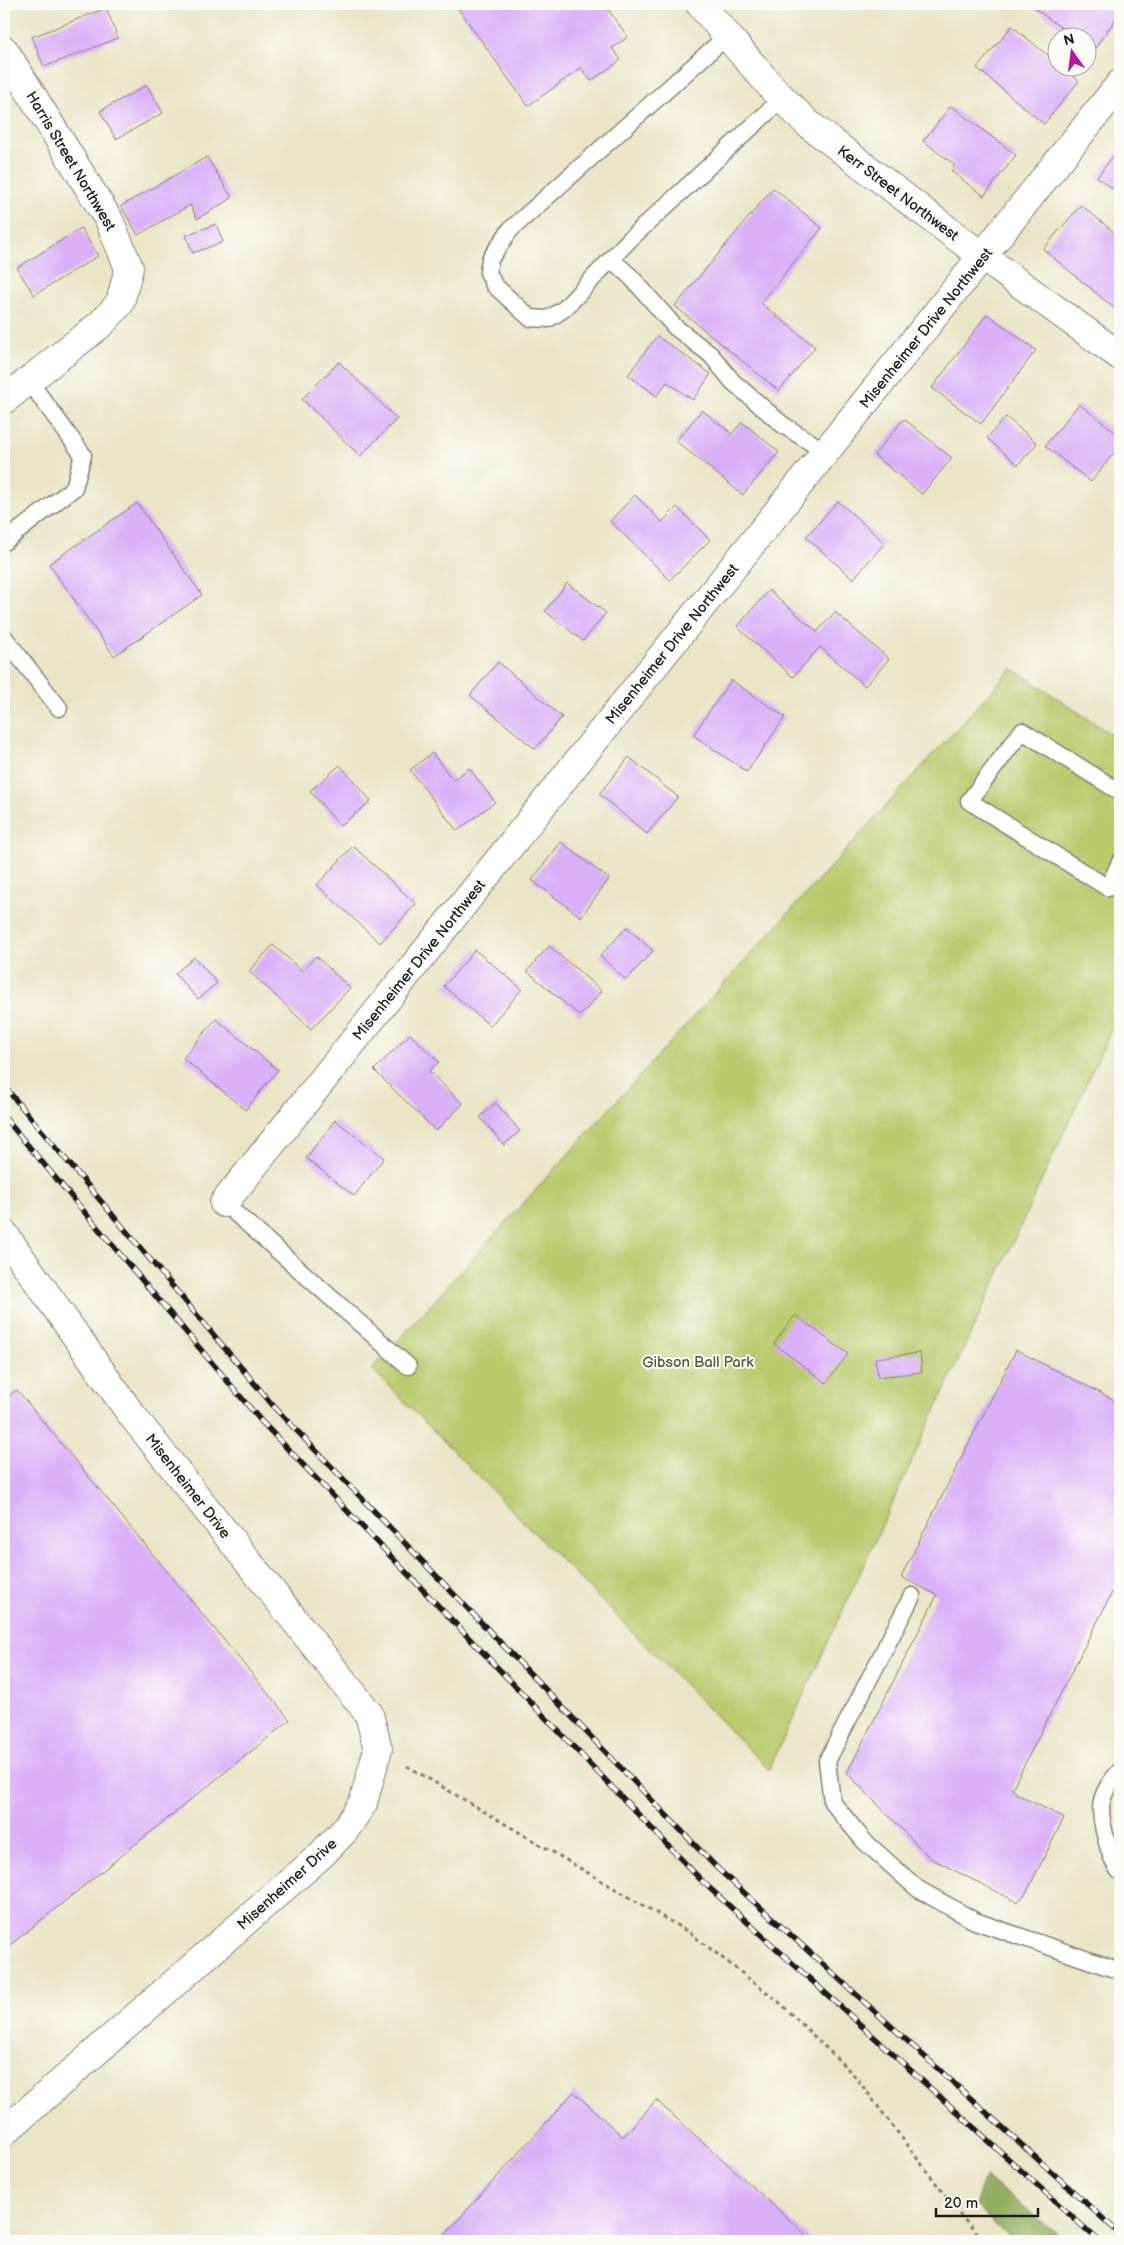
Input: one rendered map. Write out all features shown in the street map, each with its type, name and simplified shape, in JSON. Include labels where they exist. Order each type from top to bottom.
[{"type":"street","name":"Kerr Street Northwest","points":[[700,4],[782,99],[807,123],[982,257],[1120,356]]},
{"type":"street","name":"Harris Street Northwest","points":[[4,50],[109,220],[129,268],[120,303],[101,324],[4,400]]},
{"type":"street","name":"Misenheimer Drive Northwest","points":[[224,1203],[1120,84]]},
{"type":"street","name":"Misenheimer Drive","points":[[4,1234],[132,1414],[369,1714],[378,1749],[363,1803],[345,1830],[320,1856],[4,2132]]},
{"type":"lane","points":[[727,36],[510,230],[490,259],[488,272],[494,286],[530,318],[548,319],[564,310],[630,239],[782,99]]},
{"type":"lane","points":[[612,260],[631,277],[675,327],[711,355],[733,382],[783,425],[826,452]]},
{"type":"lane","points":[[4,542],[74,488],[83,455],[29,381]]},
{"type":"lane","points":[[4,637],[58,708]]},
{"type":"lane","points":[[1120,792],[1022,731],[969,801],[1108,888],[1120,862]]},
{"type":"lane","points":[[224,1203],[408,1366]]},
{"type":"lane","points":[[912,1596],[827,1761],[832,1802],[864,1841],[918,1889],[975,1921],[1120,1971]]},
{"type":"lane","points":[[1120,1771],[1101,1801],[1104,1830],[1114,1864],[1120,1872]]},
{"type":"path","points":[[378,1749],[690,1933],[779,2002],[855,2076],[960,2215],[984,2241]]},
{"type":"green space","name":"Gibson Ball Park","points":[[1012,668],[1120,740],[1120,1011],[769,1770],[372,1369]]},
{"type":"green space","points":[[985,2177],[1067,2241],[1012,2241],[975,2205]]},
{"type":"building","points":[[455,4],[604,4],[628,37],[612,48],[621,60],[591,81],[581,68],[528,106]]},
{"type":"building","points":[[1029,4],[1112,4],[1120,10],[1120,13],[1096,47],[1096,28],[1061,28]]},
{"type":"building","points":[[106,8],[118,38],[44,67],[32,37]]},
{"type":"building","points":[[1012,26],[1046,54],[1046,78],[1075,78],[1079,81],[1044,124],[977,68]]},
{"type":"building","points":[[147,85],[163,113],[116,139],[100,111]]},
{"type":"building","points":[[951,106],[1016,155],[984,196],[951,171],[955,165],[923,141]]},
{"type":"building","points":[[1120,147],[1120,194],[1097,177]]},
{"type":"building","points":[[207,157],[232,198],[197,219],[190,205],[138,235],[121,206]]},
{"type":"building","points":[[773,188],[822,228],[761,303],[815,347],[779,391],[675,306]]},
{"type":"building","points":[[1081,205],[1120,237],[1119,312],[1043,249]]},
{"type":"building","points":[[216,224],[223,242],[193,253],[186,235]]},
{"type":"building","points":[[81,228],[98,256],[34,295],[17,268]]},
{"type":"building","points":[[987,314],[1036,350],[981,424],[932,388]]},
{"type":"building","points":[[657,336],[711,374],[693,400],[667,382],[657,396],[628,375]]},
{"type":"building","points":[[339,362],[397,419],[360,456],[302,399]]},
{"type":"building","points":[[1079,404],[1120,436],[1120,445],[1091,482],[1045,446]]},
{"type":"building","points":[[702,410],[732,434],[742,422],[779,452],[743,495],[676,441]]},
{"type":"building","points":[[1006,417],[1037,443],[1018,465],[987,438]]},
{"type":"building","points":[[904,419],[952,458],[922,494],[874,455]]},
{"type":"building","points":[[635,495],[662,522],[677,507],[710,540],[670,580],[610,521]]},
{"type":"building","points":[[838,501],[885,543],[853,579],[806,537]]},
{"type":"building","points":[[137,503],[202,595],[114,656],[49,564]]},
{"type":"building","points":[[567,583],[606,613],[583,641],[545,611]]},
{"type":"building","points":[[769,590],[817,632],[835,612],[889,659],[865,686],[820,647],[793,677],[737,627]]},
{"type":"building","points":[[498,662],[562,717],[535,749],[470,695]]},
{"type":"building","points":[[731,680],[785,717],[747,772],[693,735]]},
{"type":"building","points":[[432,753],[453,780],[469,768],[495,802],[457,831],[410,770]]},
{"type":"building","points":[[629,757],[678,797],[647,834],[599,794]]},
{"type":"building","points":[[340,765],[371,801],[340,826],[310,791]]},
{"type":"building","points":[[561,842],[609,879],[581,917],[532,880]]},
{"type":"building","points":[[353,846],[416,904],[380,943],[317,885]]},
{"type":"building","points":[[627,927],[653,951],[626,980],[600,956]]},
{"type":"building","points":[[273,945],[302,971],[316,956],[350,988],[311,1029],[249,971]]},
{"type":"building","points":[[549,946],[602,991],[580,1016],[527,971]]},
{"type":"building","points":[[475,950],[522,989],[490,1026],[444,986]]},
{"type":"building","points":[[194,957],[217,983],[198,999],[175,974]]},
{"type":"building","points":[[216,1019],[278,1070],[245,1110],[183,1058]]},
{"type":"building","points":[[410,1034],[439,1062],[429,1071],[463,1104],[436,1131],[374,1070]]},
{"type":"building","points":[[496,1103],[520,1131],[504,1145],[480,1117]]},
{"type":"building","points":[[335,1120],[384,1158],[354,1196],[306,1158]]},
{"type":"building","points":[[795,1315],[848,1354],[826,1383],[774,1344]]},
{"type":"building","points":[[1016,1350],[1120,1403],[1120,1577],[1012,1789],[1017,1794],[1064,1818],[1025,1895],[1017,1902],[930,1858],[847,1773],[937,1595],[901,1577]]},
{"type":"building","points":[[920,1353],[922,1372],[878,1377],[875,1358]]},
{"type":"building","points":[[17,1390],[290,1720],[4,1950],[4,1399]]},
{"type":"building","points":[[574,2092],[623,2137],[656,2100],[813,2241],[439,2241]]},
{"type":"railway","points":[[4,1086],[276,1409],[718,1869],[1120,2234]]},
{"type":"railway","points":[[4,1117],[262,1422],[704,1883],[1099,2241]]}]
